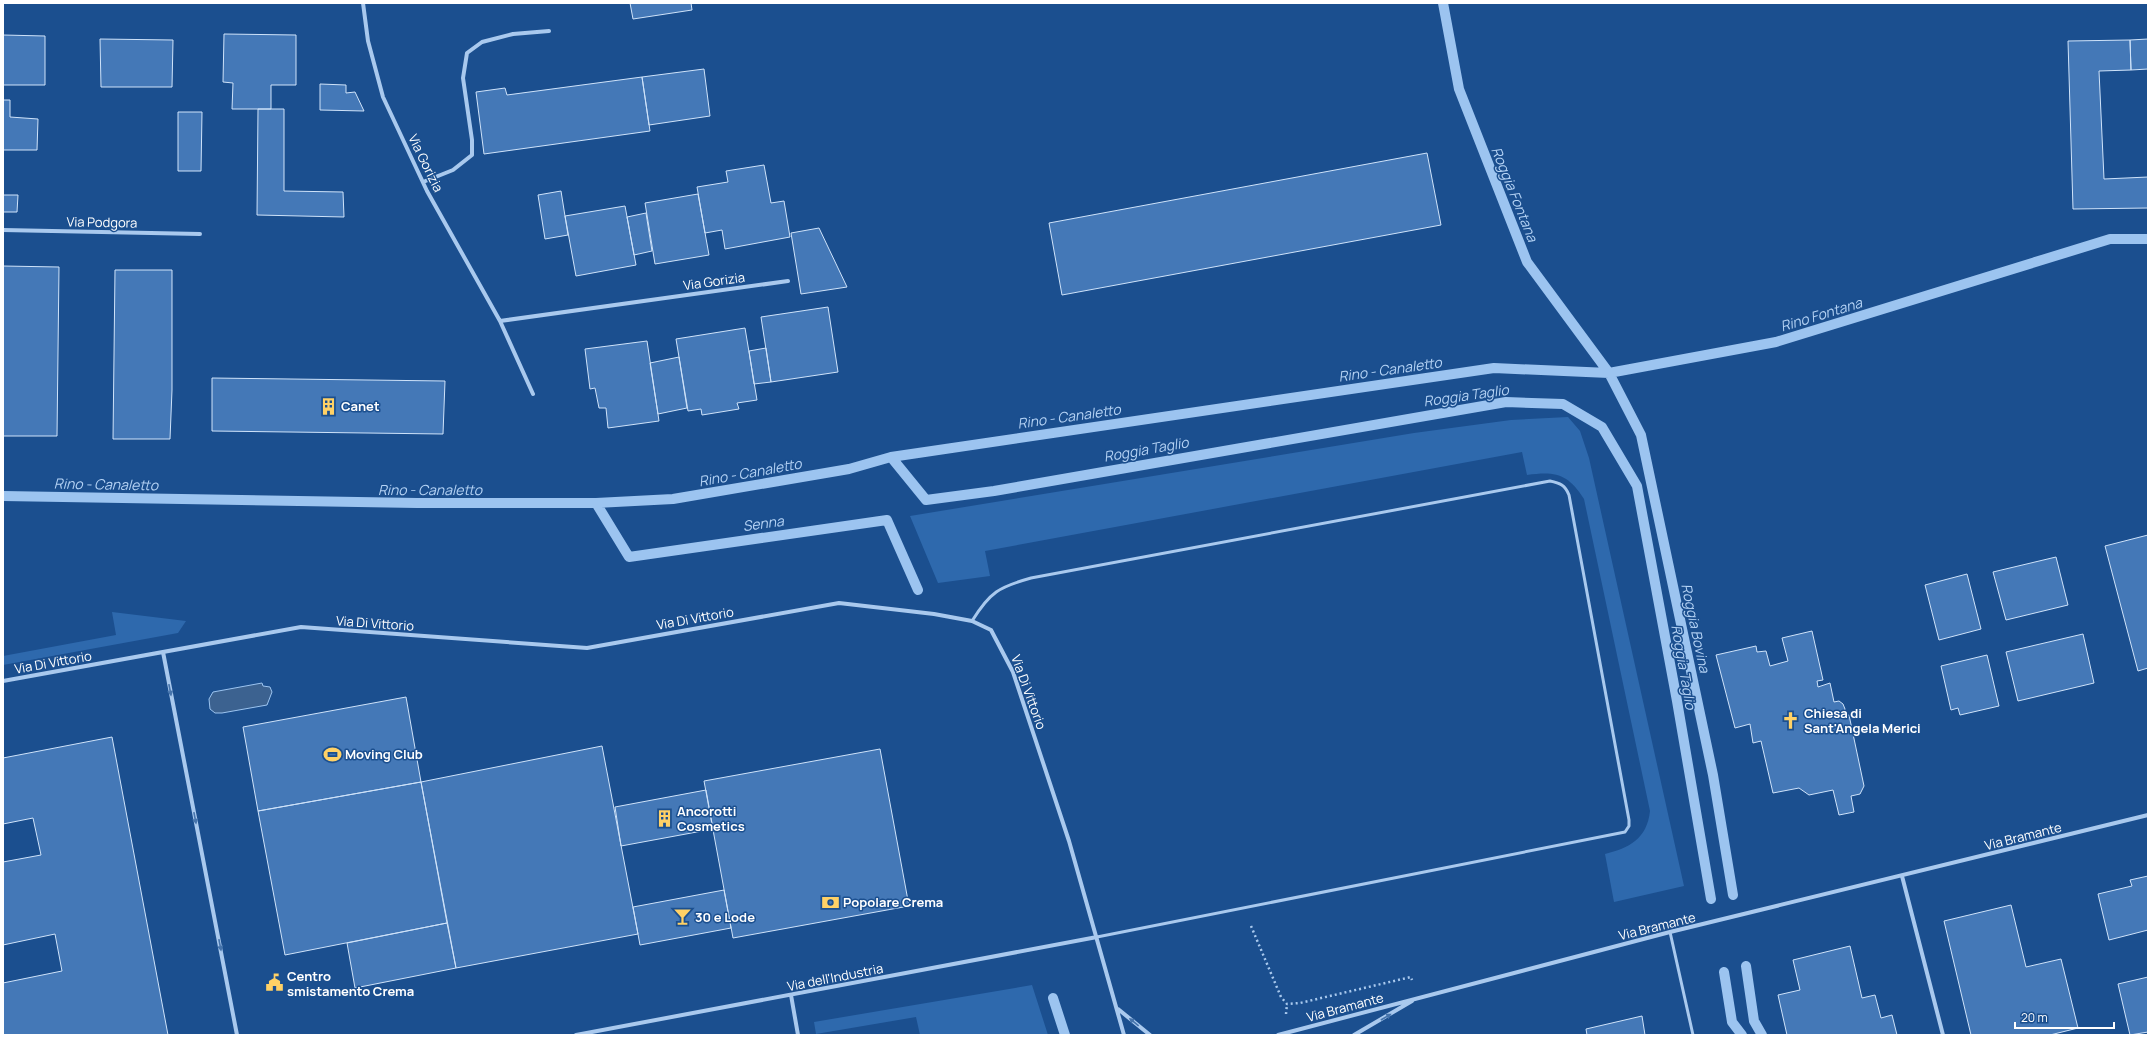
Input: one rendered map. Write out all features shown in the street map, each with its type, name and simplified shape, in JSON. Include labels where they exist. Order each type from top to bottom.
[{"type":"street","name":"Via Gorizia","points":[[363,3],[368,41],[383,97],[423,182],[500,321],[533,394]]},
{"type":"street","points":[[423,182],[453,170],[472,155],[472,140],[463,78],[467,53],[482,42],[513,34],[549,31]]},
{"type":"street","name":"Via Podgora","points":[[3,230],[200,234]]},
{"type":"street","name":"Via Gorizia","points":[[500,321],[788,281]]},
{"type":"street","name":"Via Di Vittorio","points":[[3,681],[301,627],[587,648],[839,603],[934,614],[972,621],[991,630],[1013,672],[1068,841],[1118,1009],[1124,1035]]},
{"type":"street","points":[[163,652],[237,1035]]},
{"type":"street","name":"Via Bramante","points":[[1278,1035],[1670,932],[2148,815]]},
{"type":"street","points":[[1902,876],[1943,1035]]},
{"type":"street","name":"Via dell'Industria","points":[[576,1035],[1097,937]]},
{"type":"street","points":[[791,995],[798,1035]]},
{"type":"street","name":"Via Bramante","points":[[1354,1035],[1418,998]]},
{"type":"street","points":[[1118,1009],[1150,1035]]},
{"type":"lane","points":[[972,621],[984,601],[998,589],[1031,578],[1550,481],[1559,482],[1566,488],[1582,566],[1629,826],[1625,832],[1097,937]]},
{"type":"lane","points":[[1670,932],[1693,1035]]},
{"type":"path","points":[[1244,908],[1281,997],[1287,1004],[1300,1003],[1411,977],[1418,998]]},
{"type":"shaded area","points":[[1568,417],[1580,431],[1589,458],[1684,886],[1614,902],[1605,854],[1622,849],[1635,841],[1645,829],[1650,811],[1584,499],[1567,479],[1560,476],[1554,474],[1527,475],[1522,452],[985,551],[990,576],[938,583],[910,516],[1414,433],[1511,420]]},
{"type":"shaded area","points":[[112,612],[186,621],[178,633],[3,665],[3,656],[116,635]]},
{"type":"shaded area","points":[[262,683],[263,686],[270,687],[272,692],[267,705],[222,713],[215,713],[210,709],[209,699],[213,692]]},
{"type":"shaded area","points":[[1032,985],[1048,1035],[920,1035],[916,1017],[816,1034],[814,1022]]},
{"type":"building","points":[[630,3],[691,3],[692,10],[633,19]]},
{"type":"building","points":[[224,34],[296,35],[296,85],[271,85],[271,109],[232,109],[233,83],[223,82]]},
{"type":"building","points":[[3,35],[45,36],[45,85],[3,85]]},
{"type":"building","points":[[100,39],[173,40],[172,87],[101,87]]},
{"type":"building","points":[[2148,39],[2148,69],[2131,70],[2130,40]]},
{"type":"building","points":[[2130,40],[2131,70],[2099,71],[2104,179],[2148,177],[2148,208],[2073,209],[2068,41]]},
{"type":"building","points":[[704,69],[710,116],[649,125],[642,77]]},
{"type":"building","points":[[642,77],[650,131],[484,154],[476,92],[505,88],[507,95]]},
{"type":"building","points":[[320,84],[346,85],[346,93],[355,92],[364,111],[320,110]]},
{"type":"building","points":[[3,100],[10,100],[10,117],[38,119],[37,150],[3,150]]},
{"type":"building","points":[[258,109],[284,109],[284,191],[343,192],[344,217],[257,215]]},
{"type":"building","points":[[178,112],[202,112],[201,171],[178,171]]},
{"type":"building","points":[[1427,153],[1441,225],[1062,295],[1049,223]]},
{"type":"building","points":[[764,165],[771,203],[784,201],[790,237],[725,249],[722,230],[705,233],[697,187],[728,182],[726,171]]},
{"type":"building","points":[[561,191],[568,235],[545,239],[538,195]]},
{"type":"building","points":[[698,194],[709,255],[655,264],[645,203]]},
{"type":"building","points":[[3,195],[18,195],[17,212],[3,212]]},
{"type":"building","points":[[625,206],[636,265],[576,276],[565,216]]},
{"type":"building","points":[[646,213],[652,251],[634,255],[627,217]]},
{"type":"building","points":[[819,228],[847,287],[801,294],[791,233]]},
{"type":"building","points":[[3,266],[59,267],[57,436],[3,436]]},
{"type":"building","points":[[115,270],[172,270],[172,390],[170,439],[113,439]]},
{"type":"building","points":[[828,307],[838,372],[771,382],[761,317]]},
{"type":"building","points":[[745,328],[757,400],[737,403],[739,409],[702,415],[701,409],[688,411],[676,339]]},
{"type":"building","points":[[647,341],[659,421],[608,428],[606,408],[599,408],[595,388],[590,389],[585,349]]},
{"type":"building","points":[[766,348],[771,382],[754,384],[749,351]]},
{"type":"building","points":[[679,357],[687,408],[658,414],[650,363]]},
{"type":"building","name":"Canet","points":[[212,378],[445,381],[443,434],[212,431]]},
{"type":"building","points":[[2148,535],[2148,668],[2138,671],[2105,546]]},
{"type":"building","points":[[2056,557],[2068,605],[2006,620],[1993,572]]},
{"type":"building","points":[[1967,574],[1981,629],[1939,640],[1925,585]]},
{"type":"building","name":"Chiesa di Sant'Angela Merici","points":[[1812,631],[1823,680],[1817,681],[1818,687],[1830,683],[1834,702],[1839,701],[1843,704],[1845,709],[1843,716],[1849,715],[1864,786],[1860,794],[1851,796],[1854,812],[1839,815],[1833,790],[1809,795],[1799,788],[1773,793],[1761,741],[1753,743],[1750,724],[1735,728],[1716,655],[1756,646],[1757,652],[1766,651],[1770,666],[1788,661],[1782,638]]},
{"type":"building","points":[[2083,634],[2094,683],[2018,701],[2006,652]]},
{"type":"building","points":[[1987,655],[1999,706],[1960,715],[1958,708],[1951,710],[1941,666]]},
{"type":"building","name":"Moving Club","points":[[406,697],[421,782],[258,811],[243,727]]},
{"type":"building","points":[[112,737],[168,1035],[3,1035],[3,983],[62,971],[55,934],[3,945],[3,862],[41,855],[33,818],[3,824],[3,758]]},
{"type":"building","points":[[602,746],[638,934],[456,968],[421,782]]},
{"type":"building","points":[[880,749],[909,906],[733,938],[704,781]]},
{"type":"building","points":[[421,782],[447,923],[285,955],[258,811]]},
{"type":"building","name":"Ancorotti Cosmetics","points":[[706,790],[713,829],[621,846],[615,807]]},
{"type":"building","points":[[2148,876],[2148,930],[2109,940],[2098,894],[2132,886],[2130,880]]},
{"type":"building","name":"30 e Lode","points":[[724,890],[731,928],[640,945],[633,907]]},
{"type":"building","points":[[2011,905],[2026,967],[2061,959],[2078,1028],[2050,1035],[1971,1035],[1944,921]]},
{"type":"building","points":[[447,923],[456,968],[355,988],[347,943]]},
{"type":"building","points":[[1850,946],[1862,998],[1875,995],[1881,1018],[1892,1015],[1897,1035],[1787,1035],[1778,995],[1800,990],[1793,960]]},
{"type":"building","points":[[2148,977],[2148,1032],[2130,1035],[2118,984]]},
{"type":"building","points":[[1642,1016],[1645,1035],[1587,1035],[1586,1029]]},
{"type":"waterway","name":"Roggia Bovina","points":[[1443,3],[1459,89],[1527,262],[1609,373],[1641,435],[1713,775],[1733,895]]},
{"type":"waterway","name":"Rino - Canaletto","points":[[3,496],[417,503],[596,503],[673,499],[849,469],[891,457],[1494,368],[1609,373],[1776,342],[2110,239],[2148,239]]},
{"type":"waterway","name":"Roggia Taglio","points":[[891,457],[926,500],[994,491],[1506,402],[1563,404],[1602,427],[1637,486],[1677,701],[1711,899]]},
{"type":"waterway","name":"Senna","points":[[596,503],[629,557],[887,520],[918,590]]},
{"type":"waterway","name":"Roggia Bovina","points":[[1746,966],[1754,1021],[1762,1035]]},
{"type":"waterway","name":"Roggia Taglio","points":[[1724,972],[1732,1022],[1742,1035]]},
{"type":"waterway","name":"Senna","points":[[1053,998],[1065,1035]]},
{"type":"place","name":"Canet","points":[[328,406]]},
{"type":"place","name":"Chiesa di Sant'Angela Merici","points":[[1791,720]]},
{"type":"place","name":"Moving Club","points":[[332,754]]},
{"type":"place","name":"Ancorotti Cosmetics","points":[[664,818]]},
{"type":"place","name":"Popolare Crema","points":[[830,902]]},
{"type":"place","name":"30 e Lode","points":[[682,917]]},
{"type":"place","name":"Centro smistamento Crema","points":[[274,983]]},
{"type":"water label","name":"Roggia Fontana","points":[[1515,194]]},
{"type":"water label","name":"Rino Fontana","points":[[1821,314]]}]
